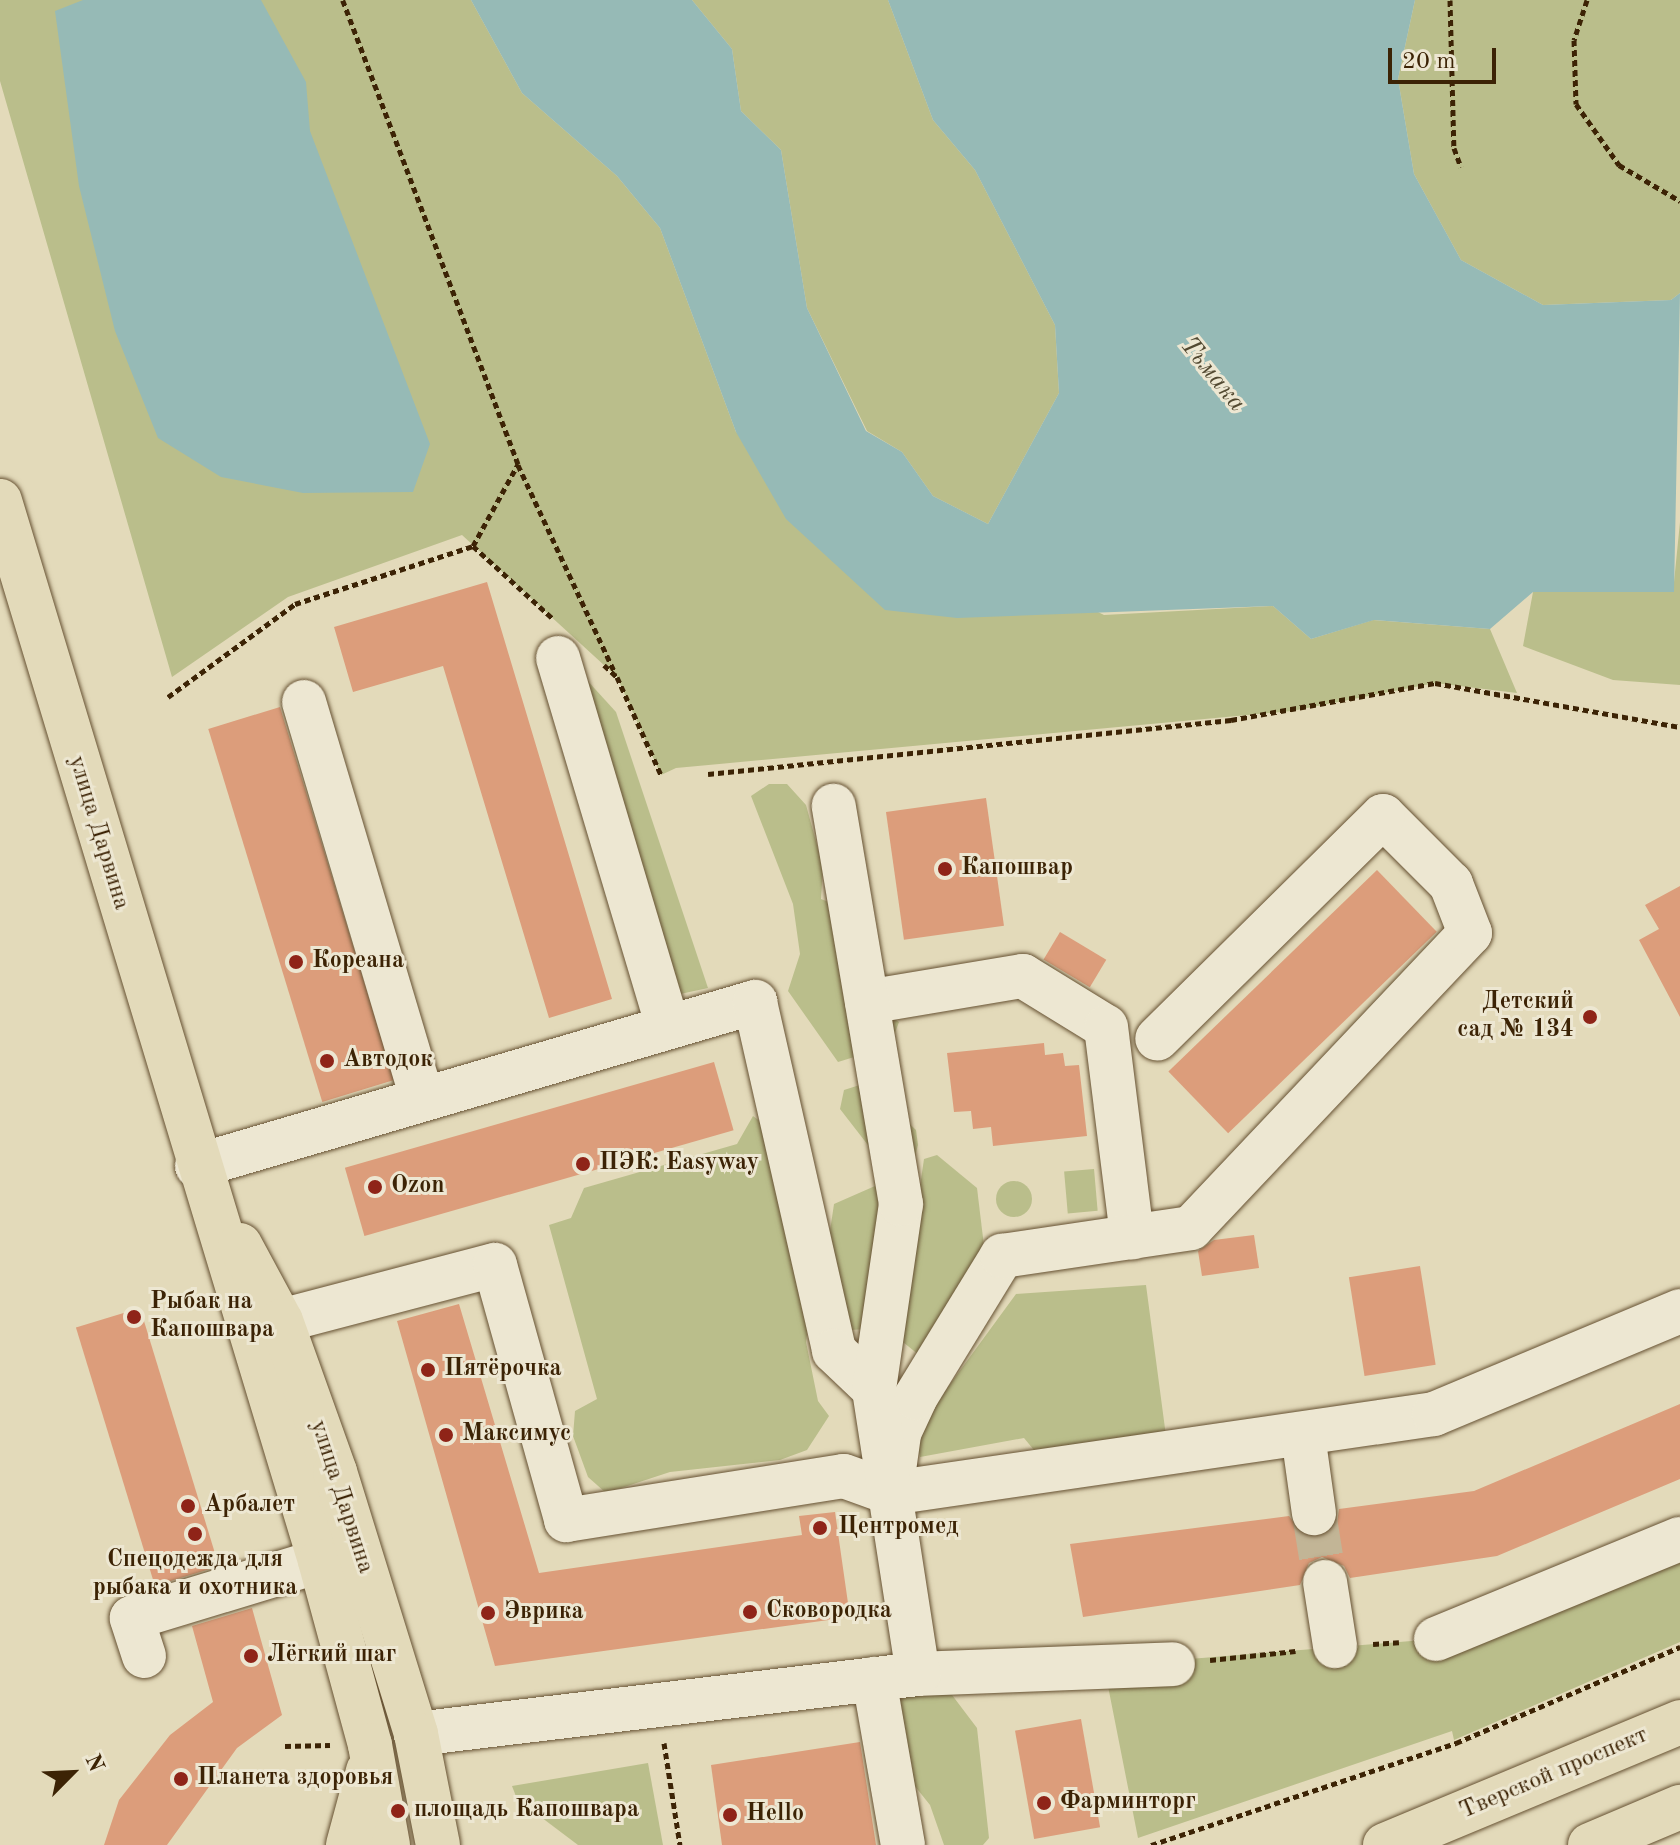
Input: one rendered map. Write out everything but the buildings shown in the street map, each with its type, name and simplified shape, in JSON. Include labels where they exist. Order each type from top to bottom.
[{"type":"main road","name":"улица Дарвина","points":[[0,501],[197,1166],[320,1561],[370,1745],[388,1845]]},
{"type":"main road","name":"улица Дарвина","points":[[197,1166],[281,1321],[416,1734],[438,1845]]},
{"type":"main road","name":"Тверской проспект","points":[[1385,1845],[1430,1834],[1680,1722]]},
{"type":"main road","points":[[348,1845],[370,1745]]},
{"type":"main road","points":[[427,1785],[466,1845]]},
{"type":"main road","points":[[1590,1845],[1680,1807]]},
{"type":"lane","points":[[558,658],[668,1027]]},
{"type":"lane","points":[[304,702],[422,1098]]},
{"type":"lane","points":[[834,806],[901,1204],[874,1389],[918,1674]]},
{"type":"lane","points":[[891,1493],[910,1409],[1002,1256],[1191,1228],[1470,933],[1451,884],[1383,816],[1157,1039]]},
{"type":"lane","points":[[867,1002],[1023,976],[1106,1027],[1132,1237]]},
{"type":"lane","points":[[197,1166],[755,1002],[834,1351],[874,1389]]},
{"type":"lane","points":[[281,1321],[495,1265],[566,1520],[844,1476],[891,1493],[1434,1414],[1680,1311]]},
{"type":"lane","points":[[1303,1435],[1314,1513]]},
{"type":"lane","points":[[1436,1639],[1680,1539]]},
{"type":"lane","points":[[144,1656],[132,1618],[320,1561]]},
{"type":"lane","points":[[1325,1582],[1335,1646]]},
{"type":"lane","points":[[416,1734],[918,1674],[1173,1664]]},
{"type":"lane","points":[[874,1679],[903,1845]]},
{"type":"path","points":[[343,0],[518,464],[617,677]]},
{"type":"path","points":[[1450,0],[1454,148],[1461,167]]},
{"type":"path","points":[[1587,0],[1574,40],[1576,104],[1619,165],[1680,201]]},
{"type":"path","points":[[168,697],[295,604],[473,546],[518,464]]},
{"type":"path","points":[[708,774],[1201,724],[1435,683],[1680,727]]},
{"type":"path","points":[[1151,1845],[1456,1743],[1680,1647]]},
{"type":"path","points":[[658,1704],[680,1845]]},
{"type":"green space","points":[[0,0],[471,0],[522,93],[617,176],[660,228],[736,432],[1104,615],[1273,606],[1311,639],[1373,620],[1490,629],[1517,693],[1435,683],[1292,711],[676,768],[661,775],[617,677],[462,535],[288,597],[172,677],[0,81]]},
{"type":"green space","points":[[692,0],[888,0],[933,120],[975,170],[1055,325],[1059,393],[988,524],[933,496],[902,452],[867,431],[807,308],[781,150],[741,111],[732,49]]},
{"type":"green space","points":[[1415,0],[1680,0],[1680,293],[1671,300],[1543,305],[1461,260],[1414,174],[1398,79]]},
{"type":"green space","points":[[1680,522],[1680,685],[1613,680],[1523,646],[1533,592],[1673,592]]},
{"type":"green space","points":[[585,678],[616,712],[708,988],[671,996]]},
{"type":"green space","points":[[769,784],[787,784],[806,805],[823,867],[821,899],[841,907],[853,993],[844,1000],[852,1010],[876,1007],[899,1022],[890,1046],[838,1062],[788,991],[800,954],[793,904],[751,796]]},
{"type":"green space","points":[[866,1083],[916,1130],[918,1145],[869,1329],[849,1330],[826,1258],[834,1204],[875,1186],[871,1149],[840,1109],[844,1090]]},
{"type":"green space","points":[[753,1116],[773,1131],[810,1314],[806,1342],[818,1401],[829,1416],[807,1450],[780,1460],[670,1472],[606,1493],[588,1477],[573,1436],[575,1411],[597,1399],[549,1225],[571,1218],[584,1188],[737,1144]]},
{"type":"green space","points":[[937,1155],[977,1188],[984,1246],[919,1355],[898,1338],[924,1159]]},
{"type":"green space","points":[[1094,1169],[1098,1211],[1068,1213],[1064,1172]]},
{"type":"green space","points":[[1014,1181],[1027,1186],[1032,1199],[1027,1212],[1014,1217],[1001,1212],[996,1199],[1001,1186]]},
{"type":"green space","points":[[1146,1285],[1166,1436],[1038,1455],[1024,1438],[920,1457],[915,1432],[1016,1294]]},
{"type":"green space","points":[[1680,1539],[1680,1642],[1454,1740],[1452,1731],[1138,1838],[1104,1666],[1436,1639]]},
{"type":"green space","points":[[949,1691],[977,1728],[989,1838],[983,1845],[944,1845],[930,1805],[910,1780],[900,1742],[900,1697]]},
{"type":"green space","points":[[648,1763],[663,1845],[578,1845],[517,1799],[512,1786]]},
{"type":"water","points":[[83,0],[261,0],[306,82],[310,131],[430,444],[413,492],[303,493],[221,477],[158,438],[115,331],[79,186],[55,11]]},
{"type":"water","name":"Тьмака","points":[[471,0],[692,0],[732,49],[741,111],[781,150],[807,308],[866,431],[902,452],[933,496],[988,524],[1059,393],[1055,325],[975,170],[933,120],[888,0],[1415,0],[1398,79],[1414,174],[1461,260],[1543,305],[1671,300],[1680,293],[1674,592],[1533,592],[1490,629],[1374,620],[1311,639],[1273,606],[957,618],[885,610],[786,519],[736,432],[660,228],[617,176],[522,93]]},
{"type":"tunnel","points":[[1314,1513],[1325,1582]]},
{"type":"place","name":"Капошвар","points":[[945,869]]},
{"type":"place","name":"Кореана","points":[[296,962]]},
{"type":"place","name":"Детский сад № 134","points":[[1590,1017]]},
{"type":"place","name":"Автодок","points":[[327,1061]]},
{"type":"place","name":"ПЭК: Easyway","points":[[583,1164]]},
{"type":"place","name":"Ozon","points":[[375,1187]]},
{"type":"place","name":"Рыбак на Капошвара","points":[[134,1317]]},
{"type":"place","name":"Пятёрочка","points":[[428,1370]]},
{"type":"place","name":"Максимус","points":[[446,1435]]},
{"type":"place","name":"Арбалет","points":[[188,1506]]},
{"type":"place","name":"Центромед","points":[[820,1528]]},
{"type":"place","name":"Спецодежда для рыбака и охотника","points":[[195,1534]]},
{"type":"place","name":"Сковородка","points":[[750,1612]]},
{"type":"place","name":"Эврика","points":[[488,1613]]},
{"type":"place","name":"Лёгкий шаг","points":[[251,1656]]},
{"type":"place","name":"Планета здоровья","points":[[181,1779]]},
{"type":"place","name":"Фарминторг","points":[[1044,1803]]},
{"type":"place","name":"площадь Капошвара","points":[[398,1811]]},
{"type":"place","name":"Hello","points":[[730,1815]]}]
